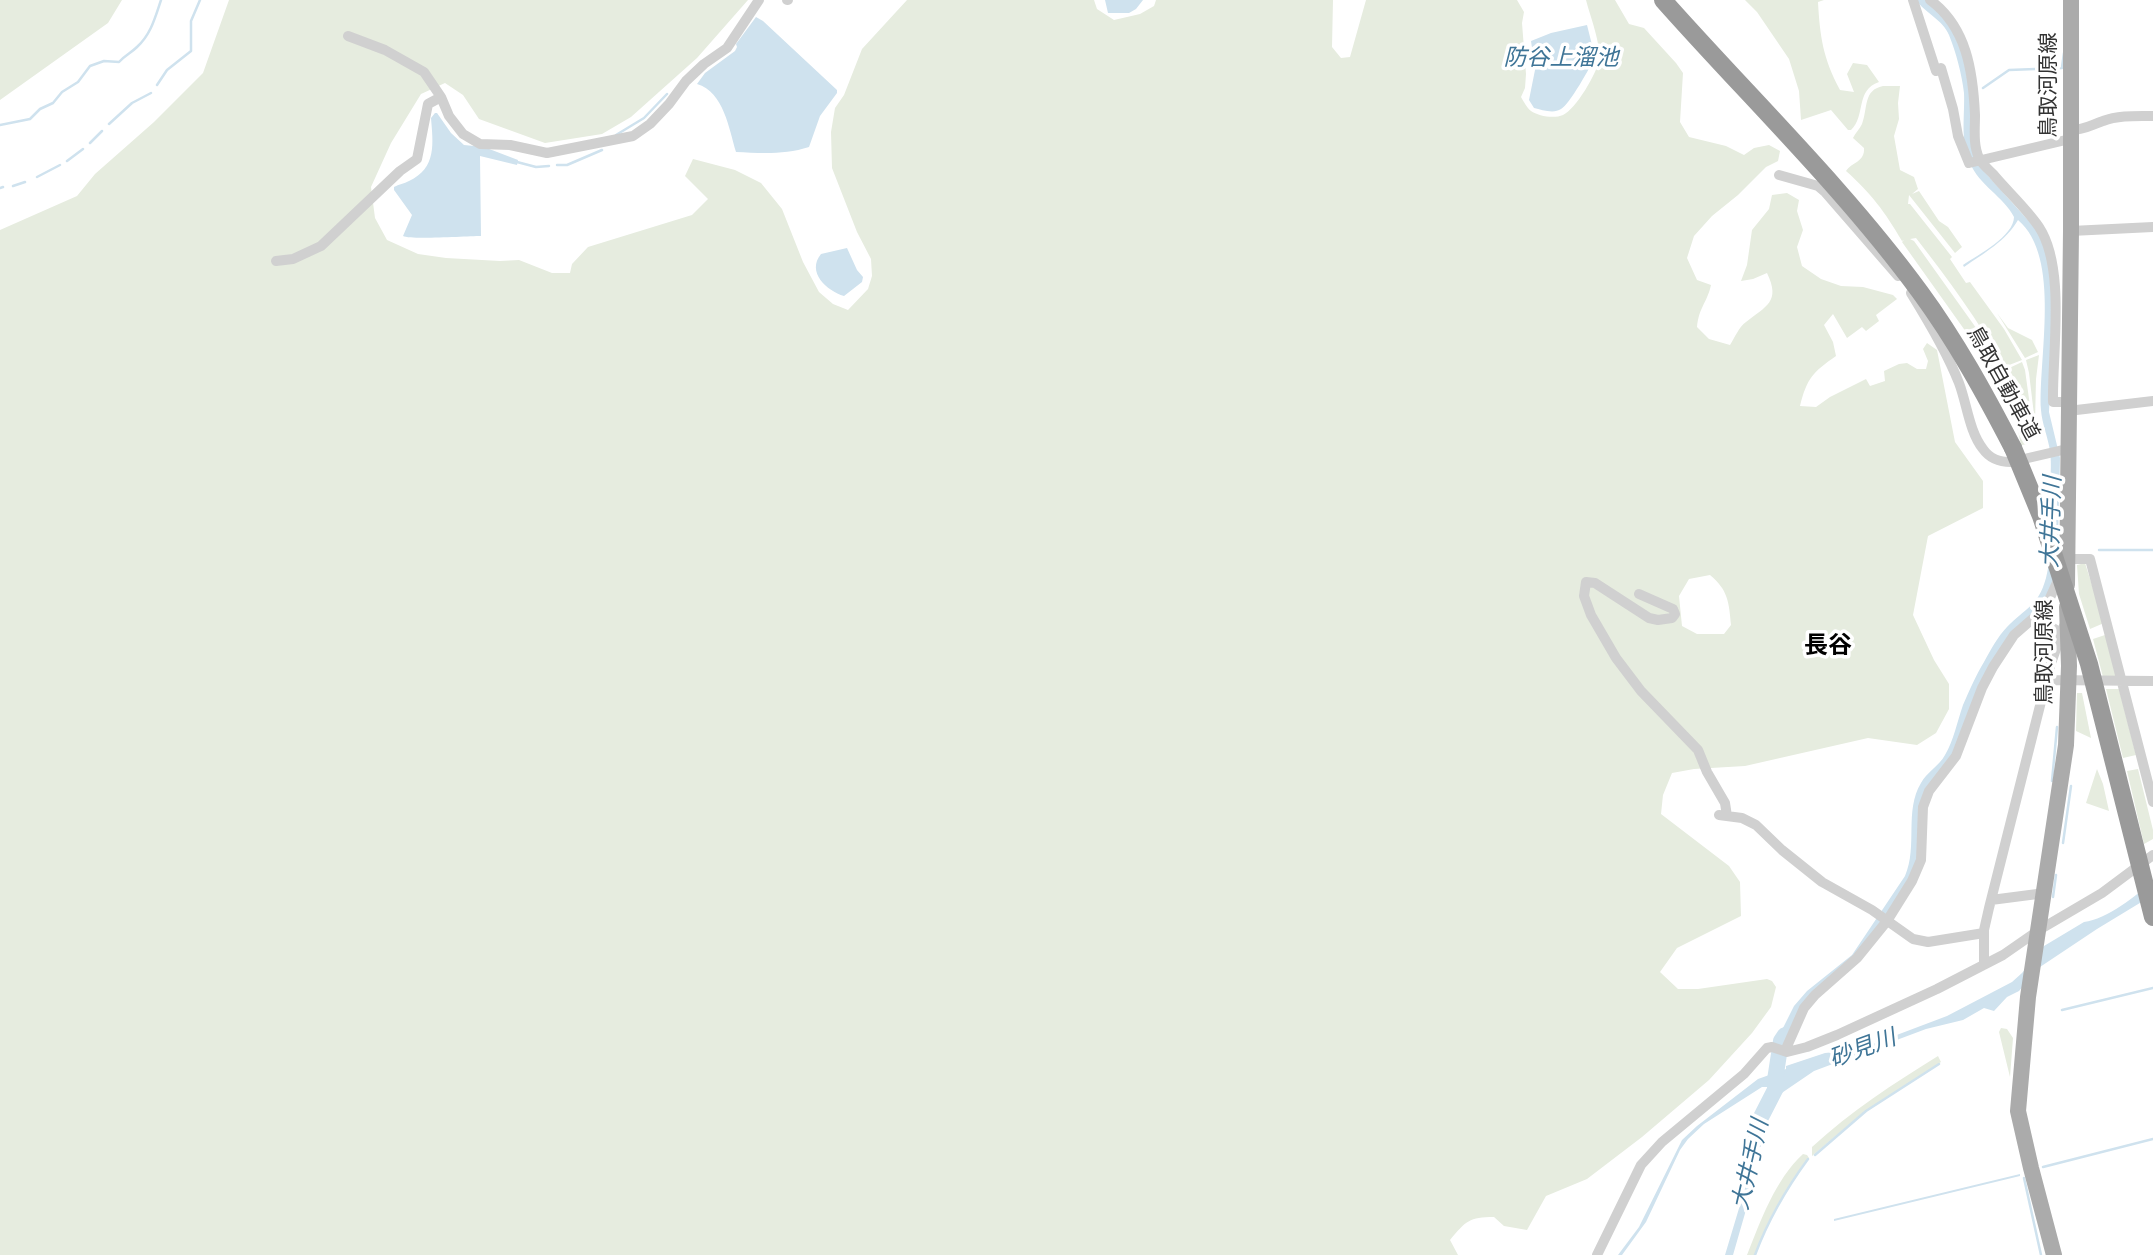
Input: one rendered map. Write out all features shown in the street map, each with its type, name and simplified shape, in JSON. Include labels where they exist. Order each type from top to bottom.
[{"type":"highway","name":"鳥取自動車道","points":[[1663,0],[1808,156],[1892,256],[1948,333],[2015,446],[2041,516],[2089,664],[2153,917]]},
{"type":"highway","name":"鳥取自動車道","points":[[1673,0],[1860,204],[1926,289],[1987,386],[2047,513],[2071,582],[2095,662],[2153,894]]},
{"type":"main road","name":"鳥取河原線","points":[[2054,1255],[2018,1111],[2028,997],[2066,745],[2069,681],[2064,450],[2068,407],[2071,231],[2071,0]]},
{"type":"street","points":[[348,36],[384,50],[424,72],[441,97],[449,116],[463,134],[480,144],[510,145],[547,153],[633,136],[650,124],[686,81],[727,48],[759,0]]},
{"type":"street","points":[[1913,0],[1936,71],[1941,68],[1958,136],[1969,163],[2071,135],[2104,120],[2153,117]]},
{"type":"street","points":[[1930,0],[1954,25],[1966,53],[1973,90],[1974,136],[1979,159],[2039,227],[2046,243],[2053,271],[2055,304],[2053,402],[2068,407],[2153,401]]},
{"type":"street","points":[[276,261],[293,259],[321,246],[400,171],[417,159],[428,104],[441,97]]},
{"type":"street","points":[[1779,175],[1818,187],[1825,192],[1905,283],[1933,327],[1956,375],[1974,432],[1990,457],[2011,462],[2064,450]]},
{"type":"street","points":[[2071,231],[2153,227]]},
{"type":"street","points":[[1780,1049],[1808,1003],[1857,958],[1912,881],[1919,860],[1923,807],[1928,792],[1956,756],[1993,667],[2014,635],[2035,617],[2049,600],[2066,559],[2090,559],[2153,802]]},
{"type":"street","points":[[1639,594],[1673,609],[1675,614],[1672,618],[1648,618],[1595,583],[1586,582],[1584,586],[1584,596],[1591,615],[1616,658],[1641,691],[1698,750],[1725,803],[1723,815],[1742,818],[1756,825],[1822,882],[1913,939],[1928,942],[1984,933]]},
{"type":"street","points":[[1984,965],[1984,933],[1991,900],[2046,681],[2068,615]]},
{"type":"street","points":[[2035,617],[2061,633]]},
{"type":"street","points":[[2046,681],[2153,681]]},
{"type":"street","points":[[1597,1255],[1641,1165],[1662,1142],[1744,1074],[1764,1051],[1794,1051],[1837,1035],[2003,956],[2039,930],[2102,893],[2153,855]]},
{"type":"street","points":[[1991,900],[2045,893]]},
{"type":"shaded area","points":[[0,0],[122,0],[108,23],[0,100]]},
{"type":"shaded area","points":[[229,0],[748,0],[697,58],[631,117],[602,134],[545,143],[479,119],[463,95],[445,83],[421,94],[391,143],[371,187],[375,218],[387,240],[418,254],[446,258],[519,260],[552,273],[570,273],[572,264],[588,247],[692,215],[708,199],[685,176],[693,159],[735,170],[761,183],[782,209],[803,262],[819,292],[833,304],[848,310],[868,289],[872,276],[871,259],[857,232],[832,168],[831,132],[835,108],[844,95],[862,49],[907,0],[1094,0],[1097,9],[1114,20],[1140,14],[1154,6],[1156,0],[1333,0],[1332,47],[1341,58],[1350,57],[1366,0],[1517,0],[1524,12],[1522,23],[1526,74],[1521,97],[1531,111],[1551,117],[1563,115],[1574,106],[1599,60],[1595,30],[1586,0],[1615,0],[1629,24],[1644,28],[1683,73],[1680,122],[1689,137],[1726,146],[1744,155],[1754,148],[1769,145],[1780,151],[1778,161],[1766,167],[1694,236],[1687,258],[1697,280],[1711,285],[1697,327],[1709,339],[1730,345],[1739,329],[1769,302],[1772,291],[1767,273],[1741,281],[1747,265],[1752,230],[1769,209],[1772,195],[1787,193],[1799,200],[1797,211],[1803,230],[1797,247],[1802,266],[1821,279],[1841,286],[1863,287],[1893,295],[1897,299],[1876,315],[1879,321],[1866,331],[1862,327],[1847,338],[1833,314],[1824,325],[1833,342],[1836,356],[1812,377],[1800,406],[1816,407],[1866,379],[1870,386],[1885,381],[1884,371],[1899,364],[1907,363],[1917,369],[1926,369],[1928,361],[1923,349],[1927,343],[1937,350],[1955,442],[1983,481],[1983,508],[1928,536],[1913,615],[1934,660],[1949,684],[1949,709],[1936,733],[1917,745],[1868,738],[1745,766],[1672,773],[1663,795],[1661,814],[1729,866],[1740,882],[1741,916],[1677,948],[1660,972],[1678,989],[1698,989],[1767,979],[1776,987],[1771,1007],[1752,1033],[1709,1080],[1642,1137],[1587,1179],[1546,1196],[1527,1230],[1504,1226],[1494,1217],[1473,1219],[1464,1224],[1450,1240],[1458,1255],[0,1255],[0,230],[77,196],[95,174],[154,122],[203,73]],"holes":[[[1710,575],[1721,586],[1726,597],[1731,625],[1724,634],[1697,634],[1682,626],[1679,596],[1689,579]]]},
{"type":"shaded area","points":[[1745,0],[1824,0],[1818,2],[1821,37],[1840,90],[1854,92],[1847,74],[1853,63],[1867,65],[1879,82],[1867,91],[1856,124],[1851,130],[1848,130],[1831,110],[1801,120],[1799,91],[1789,59],[1757,12]]},
{"type":"shaded area","points":[[1883,86],[1900,86],[1899,119],[1894,136],[1900,170],[1914,177],[1918,189],[1912,194],[1919,191],[1939,221],[1948,227],[1962,247],[1955,253],[1909,195],[1908,204],[1952,257],[1950,259],[1966,283],[1970,282],[2004,329],[2022,360],[2004,367],[1951,285],[1916,238],[1910,239],[1979,332],[2003,377],[1991,381],[1993,375],[1976,346],[1902,242],[1904,240],[1902,241],[1870,195],[1846,171],[1864,153],[1864,148],[1853,138],[1862,124],[1869,96],[1872,91]]},
{"type":"shaded area","points":[[1997,313],[2008,328],[2032,340],[2038,352],[2025,358]]},
{"type":"shaded area","points":[[2039,355],[2036,379],[2035,423],[2026,360]]},
{"type":"shaded area","points":[[2022,362],[2034,435],[2029,442],[2021,445],[2005,370]]},
{"type":"shaded area","points":[[2085,563],[2104,623],[2090,629],[2079,594],[2077,565]]},
{"type":"shaded area","points":[[2105,635],[2115,677],[2103,677],[2093,639]]},
{"type":"shaded area","points":[[2106,689],[2119,689],[2136,755],[2123,758]]},
{"type":"shaded area","points":[[2077,693],[2082,693],[2091,738],[2076,731]]},
{"type":"shaded area","points":[[2097,769],[2103,784],[2109,811],[2086,803]]},
{"type":"shaded area","points":[[2138,769],[2153,830],[2153,839],[2144,844],[2127,771]]},
{"type":"shaded area","points":[[2001,1028],[2007,1029],[2013,1038],[2010,1077],[1999,1032]]},
{"type":"shaded area","points":[[1938,1056],[1941,1062],[1865,1111],[1812,1156],[1812,1147],[1857,1110]]},
{"type":"shaded area","points":[[1803,1154],[1809,1158],[1778,1204],[1755,1255],[1747,1255],[1777,1188]]},
{"type":"water","points":[[1105,0],[1143,0],[1129,13],[1108,13]]},
{"type":"water","points":[[1916,0],[1927,0],[1948,20],[1964,58],[1981,168],[2035,228],[2044,244],[2050,272],[2053,323],[2049,412],[2060,458],[2057,581],[2037,611],[2014,630],[1949,763],[1925,792],[1917,864],[1904,890],[1846,967],[1806,1001],[1784,1046],[1776,1042],[1794,1006],[1807,991],[1852,955],[1905,876],[1911,853],[1916,794],[1924,779],[1948,749],[1963,705],[1994,644],[2043,588],[2050,558],[2051,462],[2041,410],[2045,310],[2040,258],[2031,237],[2018,220],[2007,234],[1994,246],[1964,267],[1963,265],[2002,238],[2014,217],[1979,178],[1970,163],[1964,137],[1964,93],[1954,49],[1943,25]]},
{"type":"water","points":[[756,17],[837,90],[820,116],[809,147],[782,152],[736,152],[728,122],[719,103],[706,88],[697,84],[705,73],[735,51],[736,44]]},
{"type":"water","name":"防谷上溜池","points":[[1587,25],[1595,57],[1585,76],[1565,106],[1555,111],[1534,108],[1529,100],[1535,70],[1531,41],[1551,33]]},
{"type":"water","points":[[435,113],[464,145],[484,147],[518,160],[517,165],[480,156],[481,236],[403,236],[412,215],[394,187],[418,176],[429,162],[432,145],[431,118]]},
{"type":"water","points":[[847,248],[863,277],[862,282],[844,296],[831,290],[820,280],[816,267],[821,254]]},
{"type":"water","name":"砂見川","points":[[2153,881],[2153,895],[2040,967],[2019,991],[2007,997],[1994,1011],[1984,1008],[1963,1020],[1926,1029],[1814,1071],[1767,1103],[1768,1089],[1762,1087],[1704,1124],[1680,1150],[1646,1222],[1622,1255],[1618,1255],[1639,1227],[1682,1140],[1758,1079],[1825,1053],[1857,1050],[1947,1016],[2012,982],[2044,946],[2084,922],[2111,912]]},
{"type":"water","points":[[1754,1118],[1763,1121],[1748,1203],[1733,1255],[1725,1255],[1746,1185]]},
{"type":"water","points":[[2020,1176],[1834,1221],[1834,1219]]},
{"type":"waterway","points":[[0,125],[30,119],[78,82],[90,66],[104,61],[119,62],[146,37],[161,0]]},
{"type":"waterway","points":[[157,85],[167,70],[191,51],[191,21],[200,0]]},
{"type":"waterway","points":[[2062,67],[2064,53]]},
{"type":"waterway","points":[[1983,88],[2009,70],[2062,68]]},
{"type":"waterway","points":[[109,124],[132,103],[151,93]]},
{"type":"waterway","points":[[616,135],[644,118],[667,94]]},
{"type":"waterway","points":[[90,143],[102,131]]},
{"type":"waterway","points":[[67,161],[83,149]]},
{"type":"waterway","points":[[557,165],[567,165],[602,150]]},
{"type":"waterway","points":[[517,162],[536,167],[549,166]]},
{"type":"waterway","points":[[37,177],[60,165]]},
{"type":"waterway","points":[[13,186],[25,182]]},
{"type":"waterway","points":[[2099,550],[2153,550]]},
{"type":"waterway","points":[[2052,781],[2057,727]]},
{"type":"waterway","points":[[2063,843],[2071,786]]},
{"type":"waterway","points":[[2053,897],[2056,875]]},
{"type":"waterway","points":[[2062,1010],[2153,988]]},
{"type":"waterway","name":"大井手川","points":[[1775,1080],[1781,1041],[1785,1035]]},
{"type":"waterway","points":[[1815,1155],[1866,1111],[1939,1064]]},
{"type":"waterway","name":"大井手川","points":[[1756,1140],[1759,1121],[1778,1084]]},
{"type":"waterway","points":[[2043,1167],[2153,1139]]},
{"type":"waterway","points":[[1755,1255],[1778,1205],[1808,1159]]},
{"type":"waterway","points":[[2024,1178],[2041,1255]]},
{"type":"district","name":"長谷","points":[[1828,647]]}]
